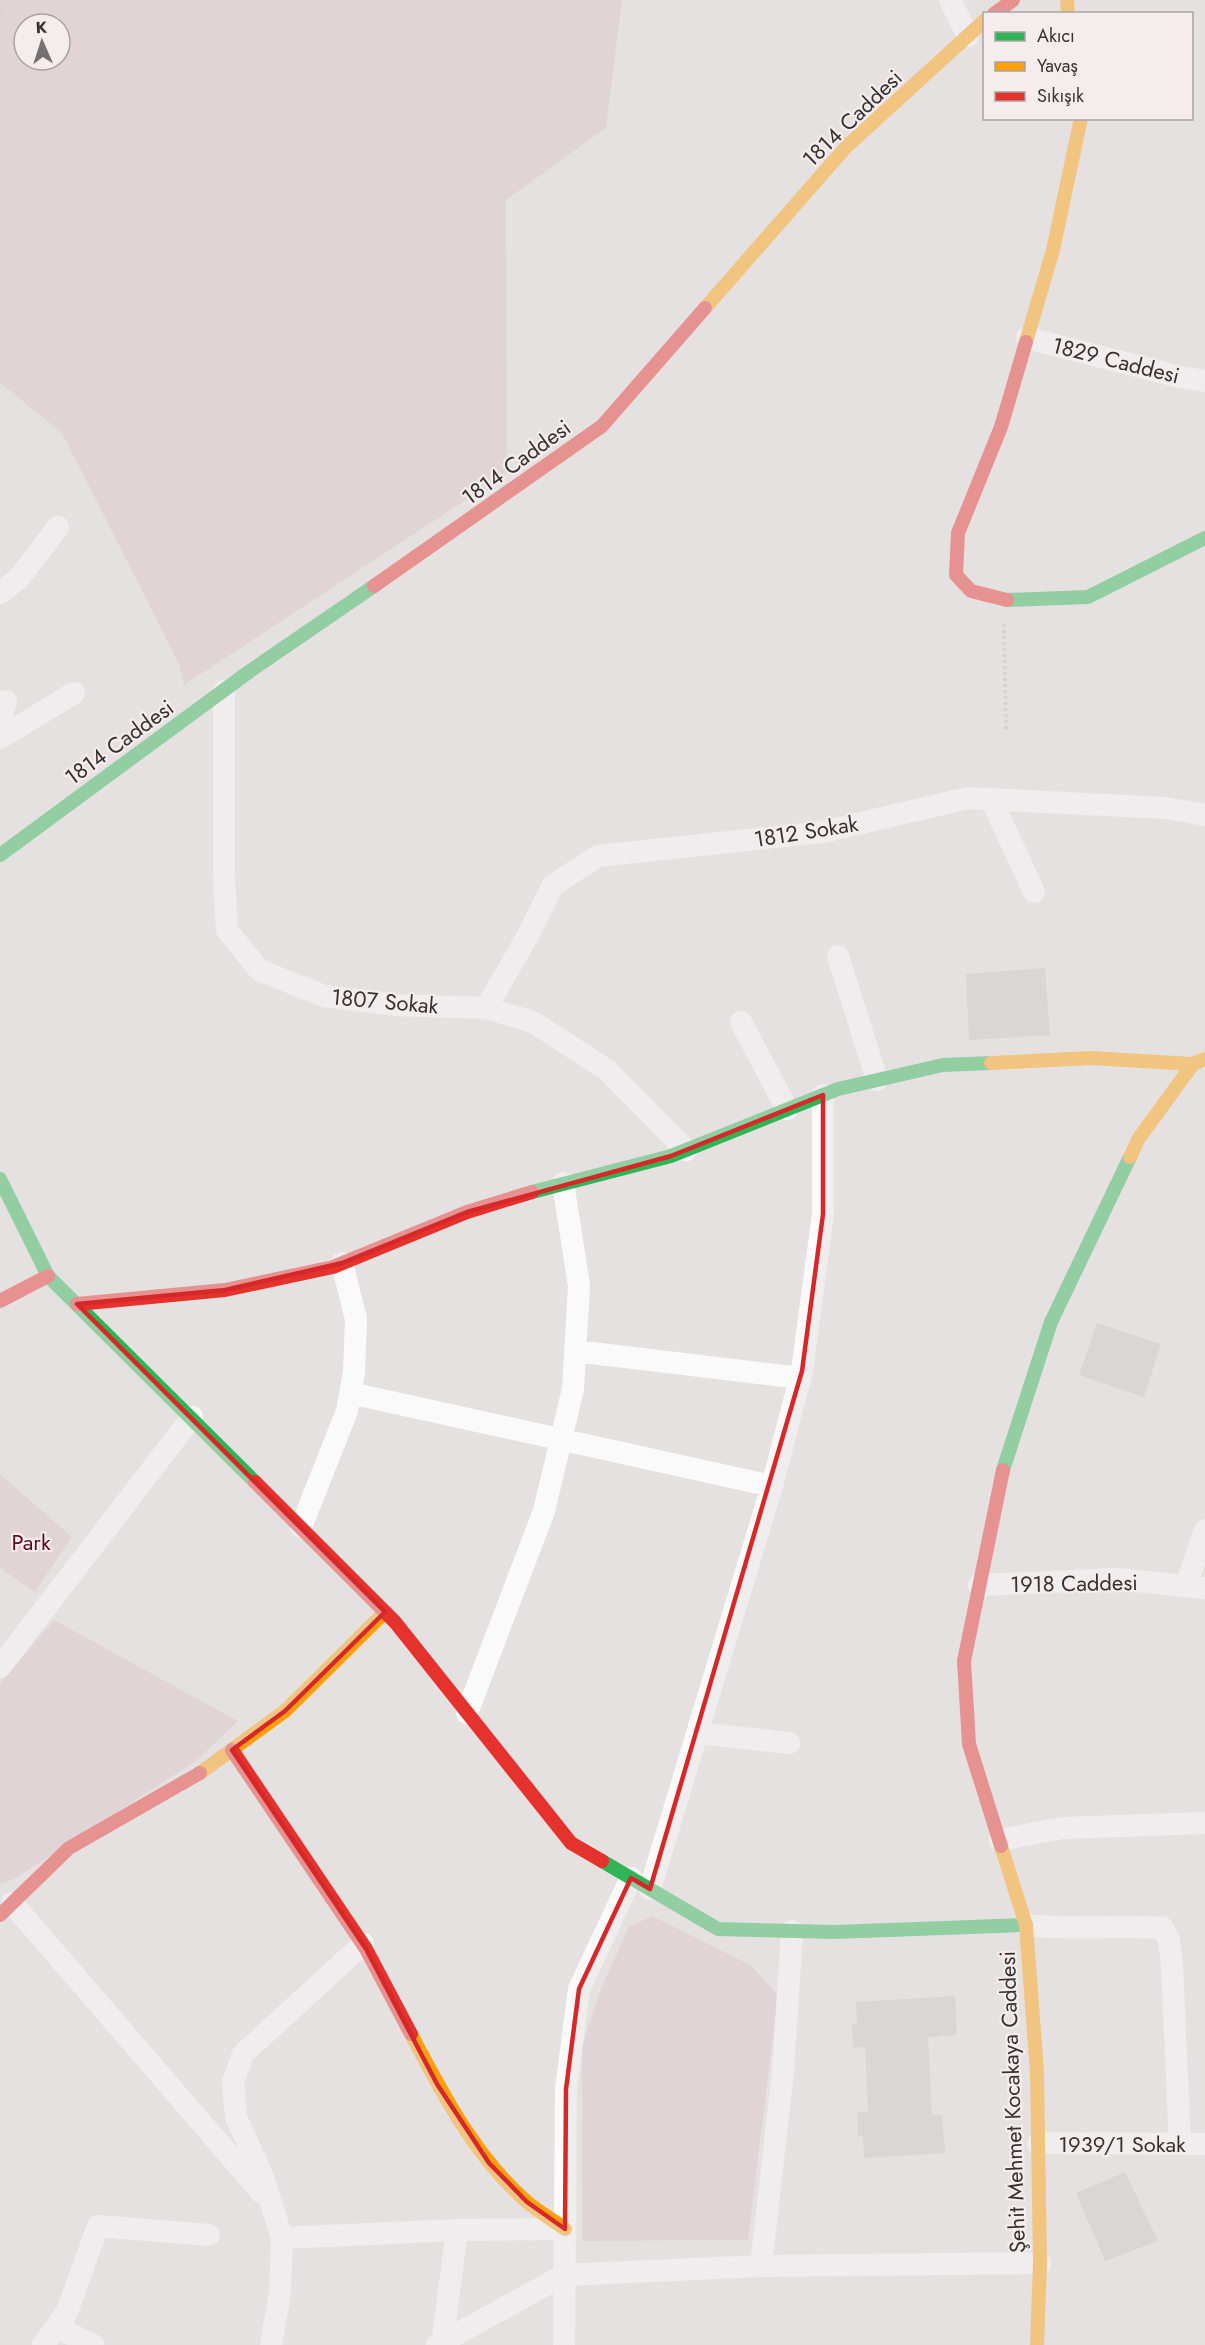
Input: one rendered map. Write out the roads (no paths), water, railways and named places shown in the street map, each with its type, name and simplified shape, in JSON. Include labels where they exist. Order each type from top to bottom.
[{"type":"street","points":[[950,0],[976,28]]},
{"type":"street","points":[[997,12],[1013,0]]},
{"type":"street","name":"1814 Caddesi","points":[[0,855],[224,691],[474,518],[602,426],[846,147],[976,28]]},
{"type":"street","points":[[1081,120],[1053,250],[1001,427],[958,533],[956,575],[971,591],[1011,601],[1088,597],[1205,538]]},
{"type":"street","name":"1829 Caddesi","points":[[1027,338],[1180,377],[1205,381]]},
{"type":"street","points":[[0,593],[19,578],[58,527]]},
{"type":"street","name":"1807 Sokak","points":[[224,691],[224,878],[227,930],[259,970],[324,996],[396,1005],[486,1008],[533,1022],[607,1070],[686,1150]]},
{"type":"street","points":[[0,738],[74,693]]},
{"type":"street","name":"1812 Sokak","points":[[486,1008],[527,937],[553,885],[598,856],[823,832],[968,798],[1166,808],[1205,815]]},
{"type":"street","points":[[990,799],[1034,892]]},
{"type":"street","points":[[838,957],[878,1080]]},
{"type":"street","points":[[741,1022],[787,1109]]},
{"type":"street","points":[[77,1304],[225,1290],[333,1268],[467,1212],[563,1183],[671,1156],[837,1089],[944,1065],[1091,1058],[1199,1061]]},
{"type":"street","name":"Şehit Mehmet Kocakaya Caddesi","points":[[1036,2345],[1040,2263],[1037,2072],[1026,1925],[969,1744],[964,1661],[1001,1478],[1051,1322],[1139,1138],[1199,1061]]},
{"type":"street","points":[[564,2345],[566,2089],[579,1989],[640,1884],[697,1732],[771,1486],[800,1378],[823,1214],[823,1095]]},
{"type":"street","points":[[0,1179],[48,1276],[385,1612],[571,1843],[718,1929],[835,1932],[1026,1925],[1059,1929],[1130,1926],[1163,1928],[1168,1940],[1172,1966],[1180,2144]]},
{"type":"street","points":[[467,1713],[544,1511],[573,1389],[579,1286],[563,1183]]},
{"type":"street","points":[[301,1527],[347,1411],[354,1372],[356,1319],[342,1263]]},
{"type":"street","points":[[0,1301],[48,1276]]},
{"type":"street","points":[[575,1351],[800,1378]]},
{"type":"street","points":[[350,1393],[771,1486]]},
{"type":"street","points":[[0,1667],[192,1418]]},
{"type":"street","points":[[1196,1587],[1205,1530]]},
{"type":"street","name":"1918 Caddesi","points":[[979,1585],[1117,1579],[1196,1587]]},
{"type":"street","points":[[271,2204],[6,1909],[69,1848],[205,1770],[285,1711],[385,1612]]},
{"type":"street","points":[[697,1732],[789,1743]]},
{"type":"street","points":[[232,1750],[363,1944],[437,2084],[489,2163],[527,2202],[565,2229]]},
{"type":"street","points":[[1000,1840],[1062,1828],[1205,1823]]},
{"type":"street","points":[[761,2266],[783,2071],[792,1931]]},
{"type":"street","points":[[271,2345],[280,2293],[282,2238],[262,2177],[236,2116],[233,2082],[243,2054],[363,1944]]},
{"type":"street","name":"1939/1 Sokak","points":[[1038,2143],[1205,2144]]},
{"type":"street","points":[[93,2345],[49,2336],[67,2312],[98,2226],[209,2235]]},
{"type":"street","points":[[282,2238],[457,2230],[565,2229]]},
{"type":"street","points":[[441,2344],[457,2230]]},
{"type":"street","points":[[441,2344],[564,2275],[761,2266],[1040,2263]]},
{"type":"park label","name":"Park","points":[[31,1542]]}]
